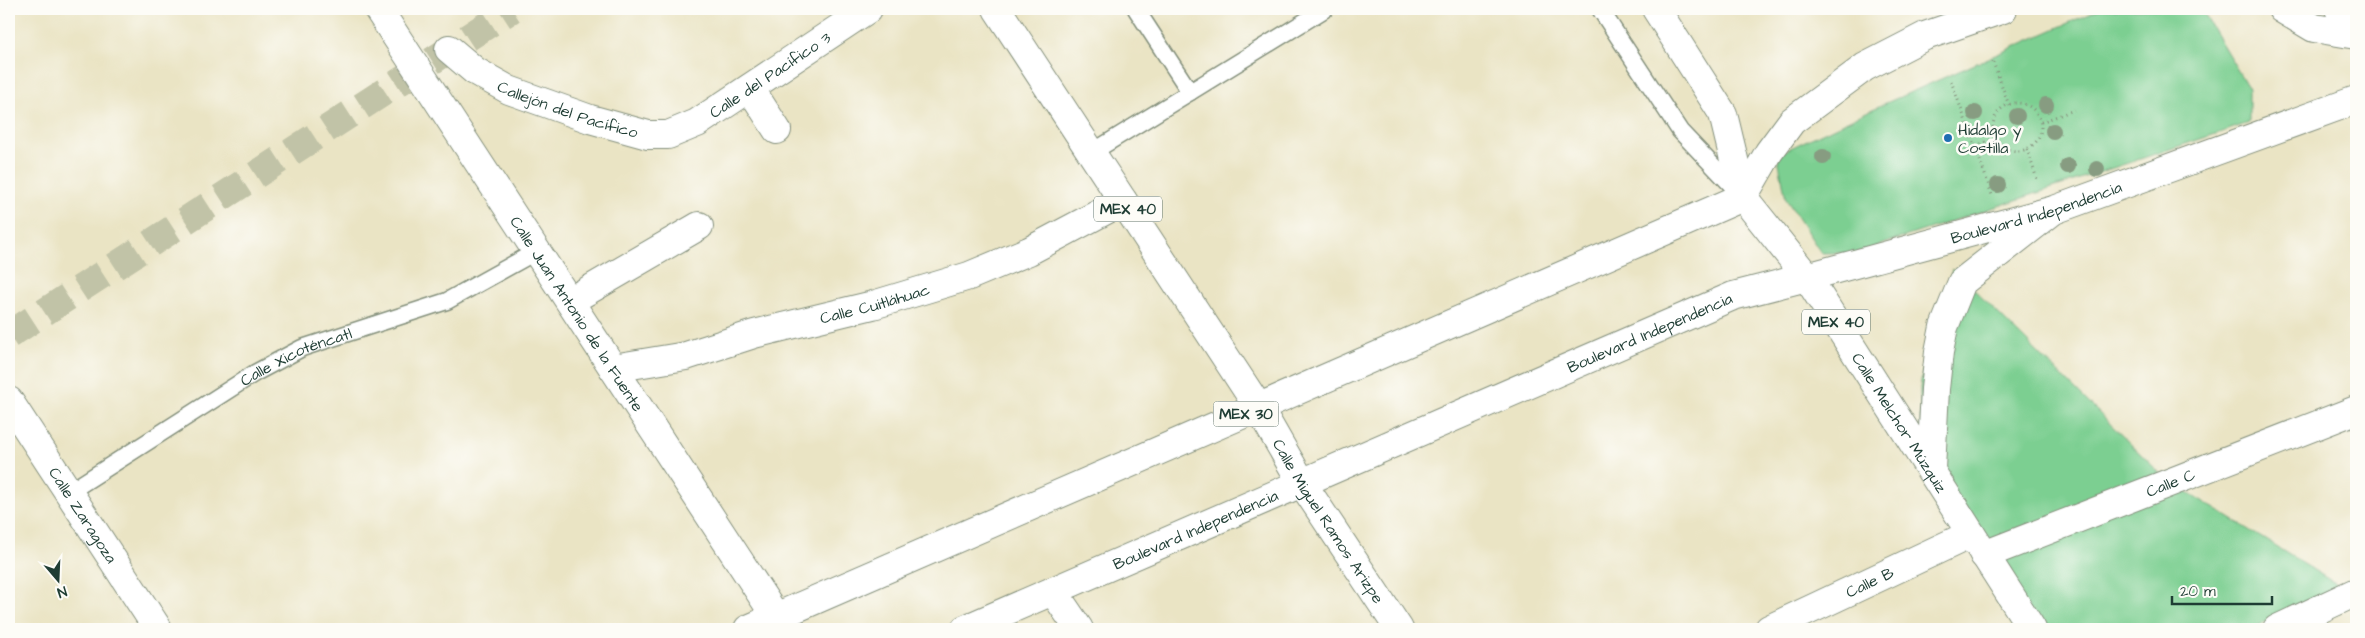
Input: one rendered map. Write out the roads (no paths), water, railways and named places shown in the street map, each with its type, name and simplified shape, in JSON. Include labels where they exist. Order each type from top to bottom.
[{"type":"main road","name":"Calle Juan Antonio de la Fuente","points":[[378,9],[776,617]]},
{"type":"main road","name":"Calle del Pacífico 3","points":[[696,124],[868,9]]},
{"type":"main road","name":"Calle Miguel Ramos Arizpe","points":[[997,9],[1259,408],[1302,483],[1400,629]]},
{"type":"main road","name":"Calle Melchor Múzquiz","points":[[1656,9],[1723,114],[1743,197],[1807,277],[2032,629]]},
{"type":"main road","points":[[1743,197],[1769,152],[1792,121],[1865,67],[1925,36],[2003,9]]},
{"type":"main road","points":[[2282,9],[2314,28],[2356,35]]},
{"type":"main road","points":[[2339,9],[2356,35]]},
{"type":"main road","name":"Callejón del Pacífico","points":[[449,49],[475,71],[509,90],[590,118],[648,135],[668,134],[696,124]]},
{"type":"main road","points":[[750,88],[778,130]]},
{"type":"main road","name":"Boulevard Independencia","points":[[965,629],[1733,296],[1807,277],[2356,100]]},
{"type":"main road","name":"MEX 30","points":[[748,629],[1743,197]]},
{"type":"main road","name":"Calle Cuitláhuac","points":[[613,368],[686,356],[754,334],[873,305],[969,276],[1029,251],[1123,200]]},
{"type":"main road","points":[[1931,469],[1939,352],[1944,327],[1962,282],[2048,200]]},
{"type":"main road","points":[[570,301],[700,226]]},
{"type":"main road","name":"Calle Zaragoza","points":[[9,401],[158,629]]},
{"type":"main road","name":"Calle C","points":[[1978,545],[2356,410]]},
{"type":"main road","name":"Calle B","points":[[1769,629],[1978,545]]},
{"type":"main road","points":[[1053,591],[1080,629]]},
{"type":"main road","points":[[2277,629],[2356,592]]},
{"type":"lane","points":[[1136,9],[1190,92]]},
{"type":"lane","points":[[1091,153],[1325,9]]},
{"type":"lane","points":[[1600,9],[1680,131],[1743,197]]},
{"type":"lane","name":"Calle Xicoténcatl","points":[[69,492],[255,373],[294,352],[447,301],[537,250]]},
{"type":"tunnel","points":[[9,335],[512,9]]},
{"type":"place","name":"Hidalgo y Costilla","points":[[1948,138]]}]
